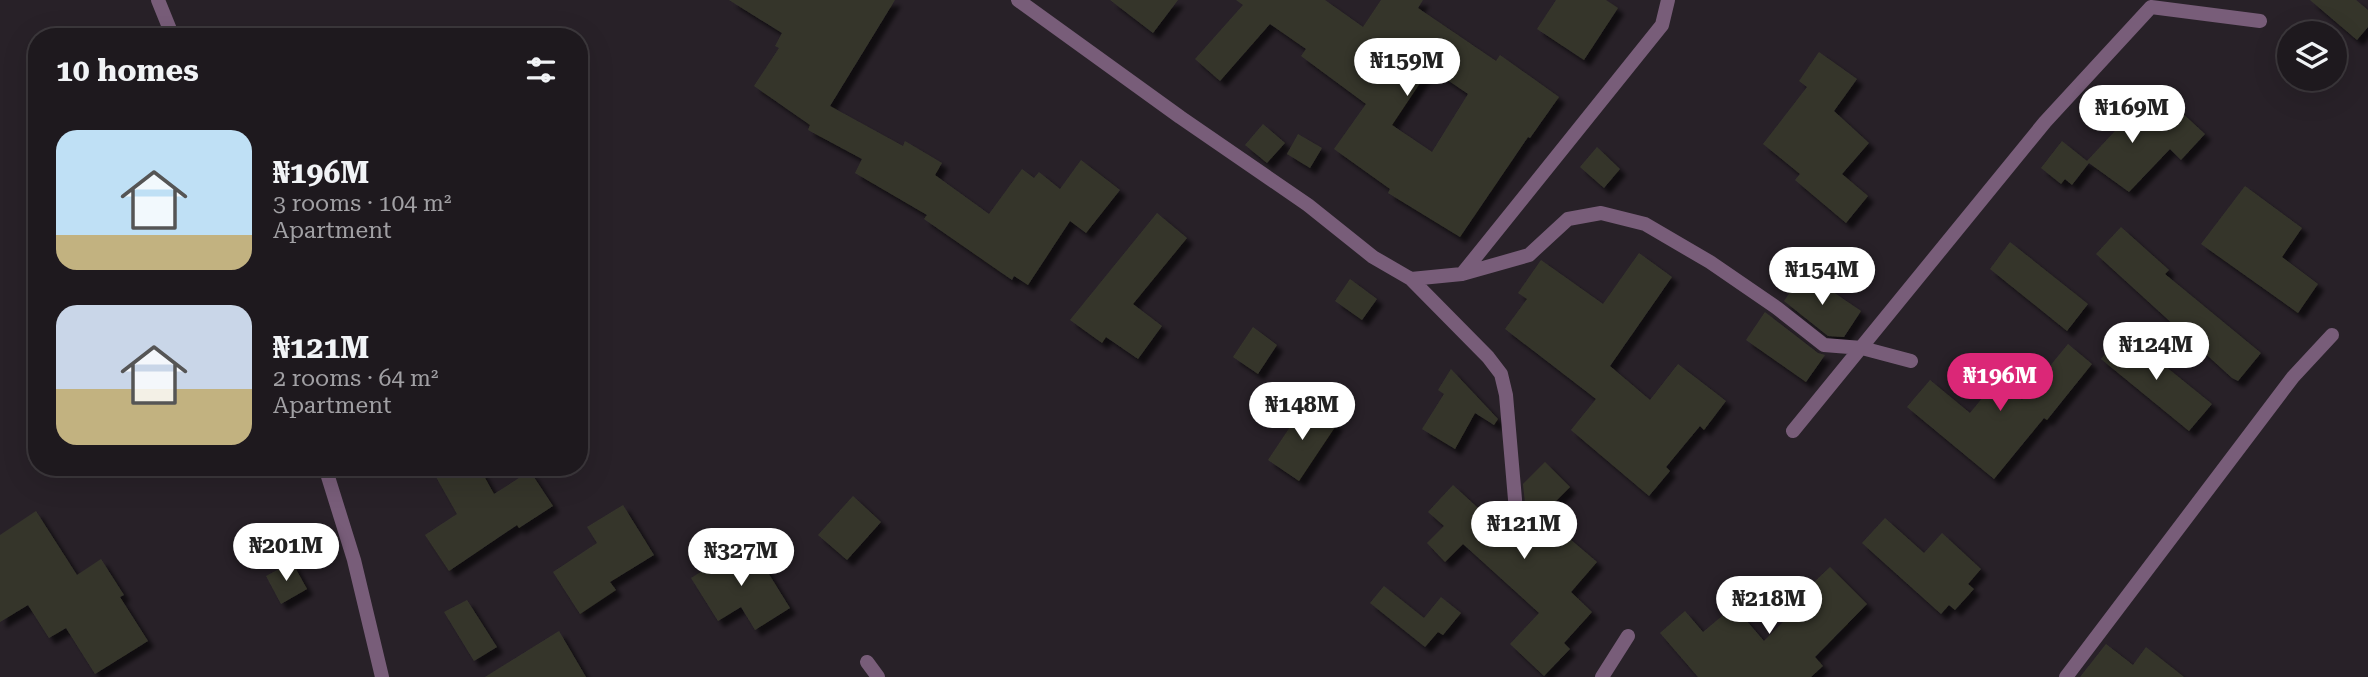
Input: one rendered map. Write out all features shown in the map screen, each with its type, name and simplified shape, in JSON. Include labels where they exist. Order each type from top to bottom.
[{"type":"street","points":[[158,0],[169,28]]},
{"type":"street","points":[[1018,0],[1308,205],[1373,257],[1411,279],[1488,357],[1501,374],[1506,395],[1516,511]]},
{"type":"street","points":[[1462,274],[1662,25],[1668,0]]},
{"type":"street","points":[[1793,431],[2045,121],[2151,7],[2260,21]]},
{"type":"street","points":[[1411,279],[1462,274],[1529,255],[1568,219],[1601,213],[1645,224],[1710,262],[1777,307],[1824,345],[1862,348],[1911,361]]},
{"type":"street","points":[[2066,677],[2293,377],[2332,335]]},
{"type":"street","points":[[328,476],[354,560],[382,677]]},
{"type":"street","points":[[1602,677],[1628,635]]},
{"type":"street","points":[[867,662],[878,677]]},
{"type":"building","points":[[729,0],[895,0],[830,106],[903,146],[905,141],[942,163],[935,175],[989,214],[1022,169],[1034,178],[1039,172],[1060,189],[1081,160],[1120,190],[1086,233],[1070,221],[1028,285],[1014,276],[1012,280],[924,219],[927,215],[855,173],[862,159],[808,130],[810,125],[754,86],[779,48],[775,46],[782,33]]},
{"type":"building","points":[[1110,0],[1178,0],[1153,33]]},
{"type":"building","points":[[1236,0],[1325,0],[1363,27],[1381,0],[1423,0],[1418,8],[1496,61],[1500,55],[1559,97],[1530,138],[1528,137],[1460,237],[1388,193],[1390,189],[1334,149],[1366,104],[1301,56],[1306,49],[1270,24],[1220,81],[1195,59],[1243,5]],"holes":[[[1430,68],[1468,94],[1432,152],[1392,125]]]},
{"type":"building","points":[[1556,0],[1606,0],[1618,8],[1584,60],[1537,29]]},
{"type":"building","points":[[2310,0],[2356,0],[2368,10],[2368,27],[2357,40],[2347,31],[2347,21],[2335,21]]},
{"type":"building","points":[[1819,52],[1857,79],[1834,111],[1869,143],[1842,174],[1868,196],[1846,223],[1795,180],[1800,174],[1763,144],[1807,87],[1799,81]]},
{"type":"building","points":[[2155,88],[2205,134],[2181,160],[2170,149],[2129,192],[2089,163],[2072,185],[2065,179],[2061,184],[2041,168],[2062,141],[2087,161]]},
{"type":"building","points":[[1263,124],[1285,143],[1267,163],[1245,145]]},
{"type":"building","points":[[1298,134],[1322,148],[1310,168],[1287,154]]},
{"type":"building","points":[[1597,147],[1620,169],[1604,188],[1580,167]]},
{"type":"building","points":[[2245,186],[2302,228],[2282,257],[2318,284],[2298,313],[2201,244]]},
{"type":"building","points":[[1157,213],[1187,238],[1133,304],[1162,326],[1138,359],[1106,337],[1102,343],[1070,320]]},
{"type":"building","points":[[2121,227],[2169,270],[2165,274],[2261,353],[2238,381],[2096,254]]},
{"type":"building","points":[[2010,242],[2088,304],[2067,331],[1990,269]]},
{"type":"building","points":[[1639,253],[1672,277],[1610,366],[1650,400],[1678,364],[1726,401],[1704,430],[1700,426],[1666,467],[1670,471],[1649,496],[1571,430],[1596,399],[1505,329],[1527,299],[1518,293],[1541,260],[1603,304]]},
{"type":"building","points":[[1804,272],[1861,311],[1844,337],[1828,336],[1784,301]]},
{"type":"building","points":[[1350,279],[1377,299],[1362,320],[1335,301]]},
{"type":"building","points":[[1765,312],[1818,353],[1825,355],[1806,382],[1746,340]]},
{"type":"building","points":[[1253,327],[1277,345],[1258,374],[1233,357]]},
{"type":"building","points":[[2123,332],[2212,404],[2189,431],[2101,359]]},
{"type":"building","points":[[2068,344],[2092,364],[1994,479],[1907,407],[1930,380],[1970,413],[1997,380],[2022,400]]},
{"type":"building","points":[[1451,369],[1498,419],[1494,425],[1475,413],[1455,449],[1422,429],[1444,394],[1438,390]]},
{"type":"building","points":[[1306,403],[1337,424],[1299,481],[1268,460]]},
{"type":"building","points":[[1545,462],[1570,487],[1542,515],[1597,562],[1571,592],[1592,612],[1564,643],[1570,649],[1544,676],[1510,644],[1539,613],[1463,544],[1445,562],[1427,543],[1444,526],[1428,512],[1453,485],[1489,518],[1506,502],[1509,517],[1513,520],[1521,519],[1526,511],[1523,484]]},
{"type":"building","points":[[484,476],[494,494],[522,476],[533,476],[553,506],[519,528],[517,525],[449,571],[425,535],[457,514],[436,477]]},
{"type":"building","points":[[853,496],[881,522],[847,560],[818,535]]},
{"type":"building","points":[[623,505],[654,555],[610,582],[616,590],[580,614],[553,572],[597,543],[587,527]]},
{"type":"building","points":[[36,511],[77,575],[101,559],[124,595],[120,597],[148,641],[95,674],[66,628],[49,638],[28,605],[0,622],[0,535]]},
{"type":"building","points":[[1885,518],[1924,553],[1942,533],[1981,569],[1968,584],[1974,589],[1955,610],[1949,605],[1941,614],[1862,543]]},
{"type":"building","points":[[749,542],[790,608],[755,630],[741,607],[718,621],[691,578]]},
{"type":"building","points":[[292,562],[307,589],[281,604],[266,576]]},
{"type":"building","points":[[1830,567],[1867,604],[1815,657],[1823,666],[1811,677],[1698,677],[1660,633],[1685,611],[1703,632],[1734,606],[1764,641],[1796,609],[1791,604]]},
{"type":"building","points":[[1384,586],[1424,618],[1441,597],[1461,613],[1443,635],[1438,632],[1425,647],[1370,603]]},
{"type":"building","points":[[467,600],[497,647],[474,661],[444,612]]},
{"type":"building","points":[[559,631],[586,677],[485,677]]},
{"type":"building","points":[[2106,644],[2133,665],[2146,647],[2184,677],[2080,677]]}]
